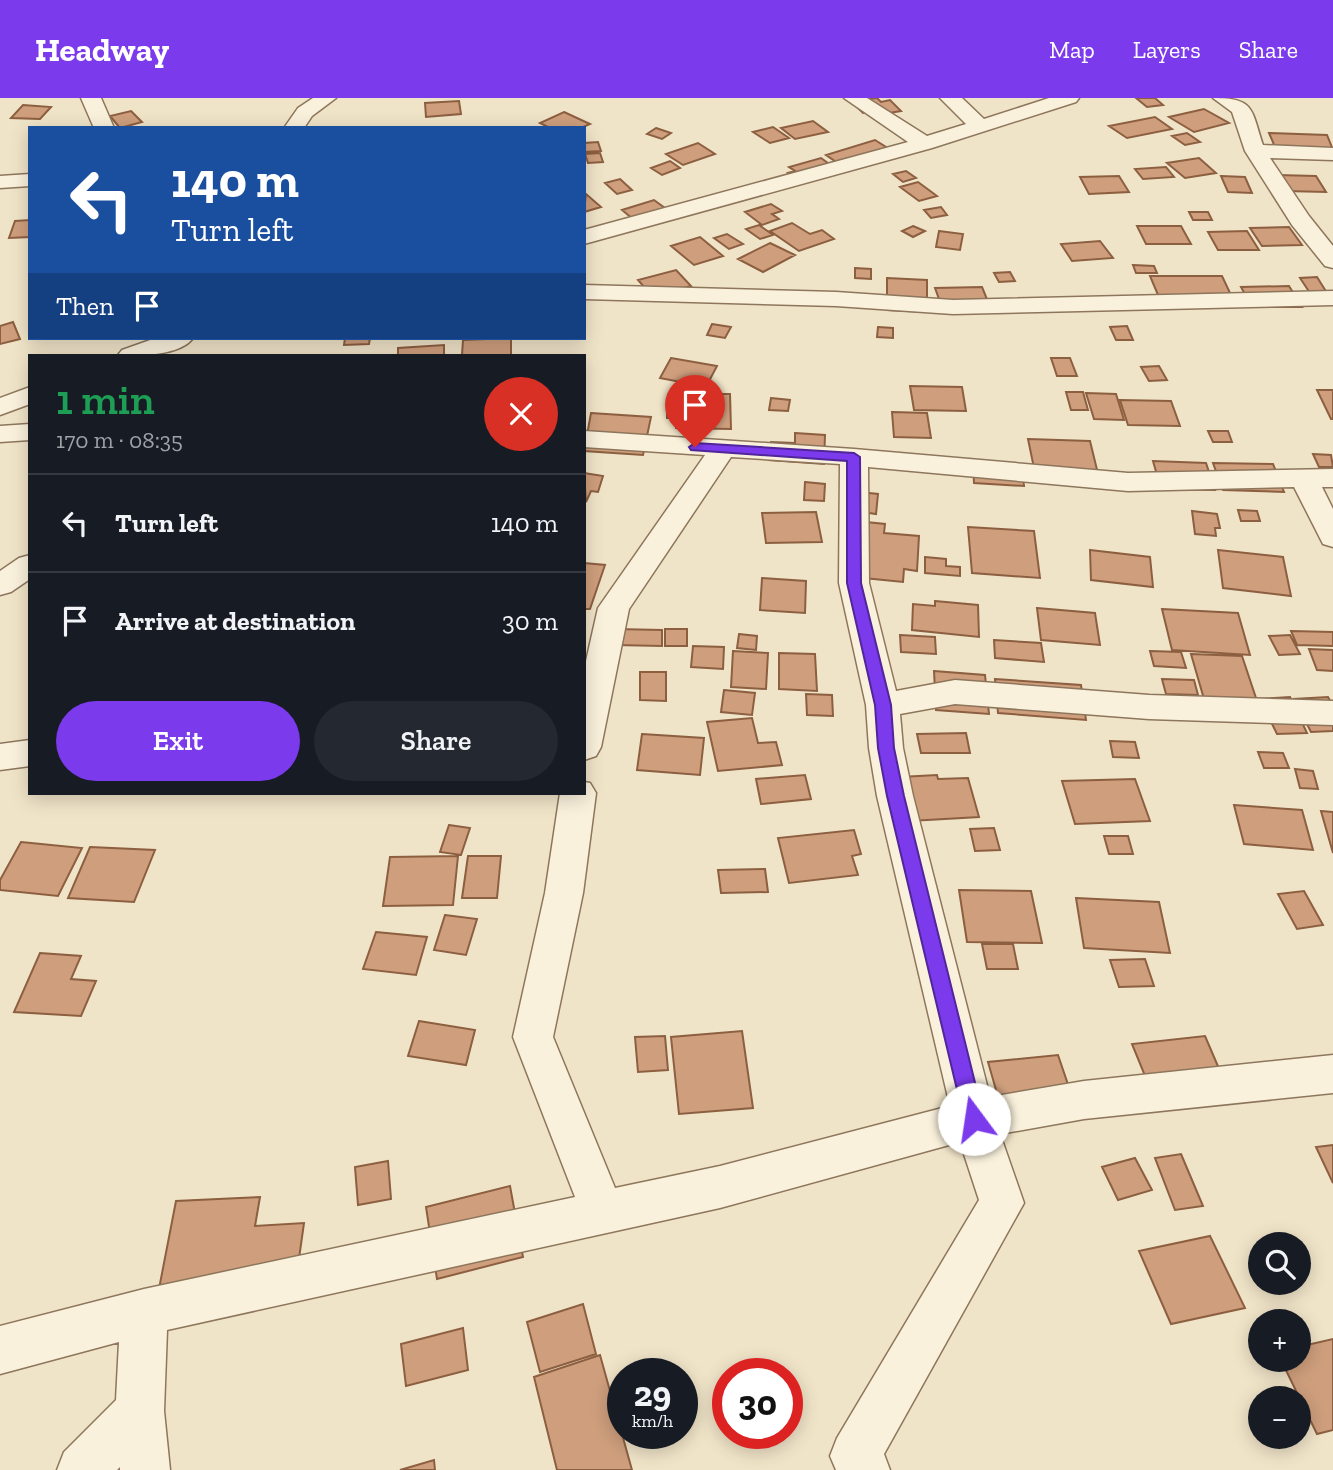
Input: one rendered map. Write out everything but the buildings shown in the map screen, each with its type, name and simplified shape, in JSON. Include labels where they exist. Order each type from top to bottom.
[{"type":"street","points":[[91,98],[103,126]]},
{"type":"street","points":[[295,126],[305,112],[326,98]]},
{"type":"street","points":[[855,98],[925,144]]},
{"type":"street","points":[[950,98],[980,126]]},
{"type":"street","points":[[593,234],[925,144],[1069,98]]},
{"type":"street","points":[[1223,98],[1241,109],[1255,151],[1300,220],[1333,261]]},
{"type":"street","points":[[1255,151],[1333,154]]},
{"type":"street","points":[[0,182],[28,180]]},
{"type":"street","points":[[586,292],[836,299],[953,307],[1333,298]]},
{"type":"street","points":[[144,346],[171,340]]},
{"type":"street","points":[[0,407],[28,396]]},
{"type":"street","points":[[0,435],[28,432]]},
{"type":"street","points":[[586,439],[854,457],[1128,482],[1333,478]]},
{"type":"street","points":[[586,738],[614,608],[723,449]]},
{"type":"street","points":[[854,457],[854,583],[883,705],[886,748],[895,796],[974,1119],[1002,1203],[855,1456],[865,1470]]},
{"type":"street","points":[[1304,480],[1333,537]]},
{"type":"street","points":[[0,585],[28,566]]},
{"type":"street","points":[[883,705],[955,692],[1149,707],[1333,713]]},
{"type":"street","points":[[0,757],[28,753]]},
{"type":"street","points":[[578,795],[564,893],[533,1037],[603,1212]]},
{"type":"street","points":[[0,1350],[144,1312],[720,1187],[974,1119],[1084,1100],[1333,1074]]},
{"type":"street","points":[[144,1312],[140,1411],[145,1470]]},
{"type":"street","points":[[82,1470],[140,1411]]},
{"type":"route","points":[[695,447],[854,457],[854,583],[883,705],[886,748],[895,796],[974,1119]]}]
